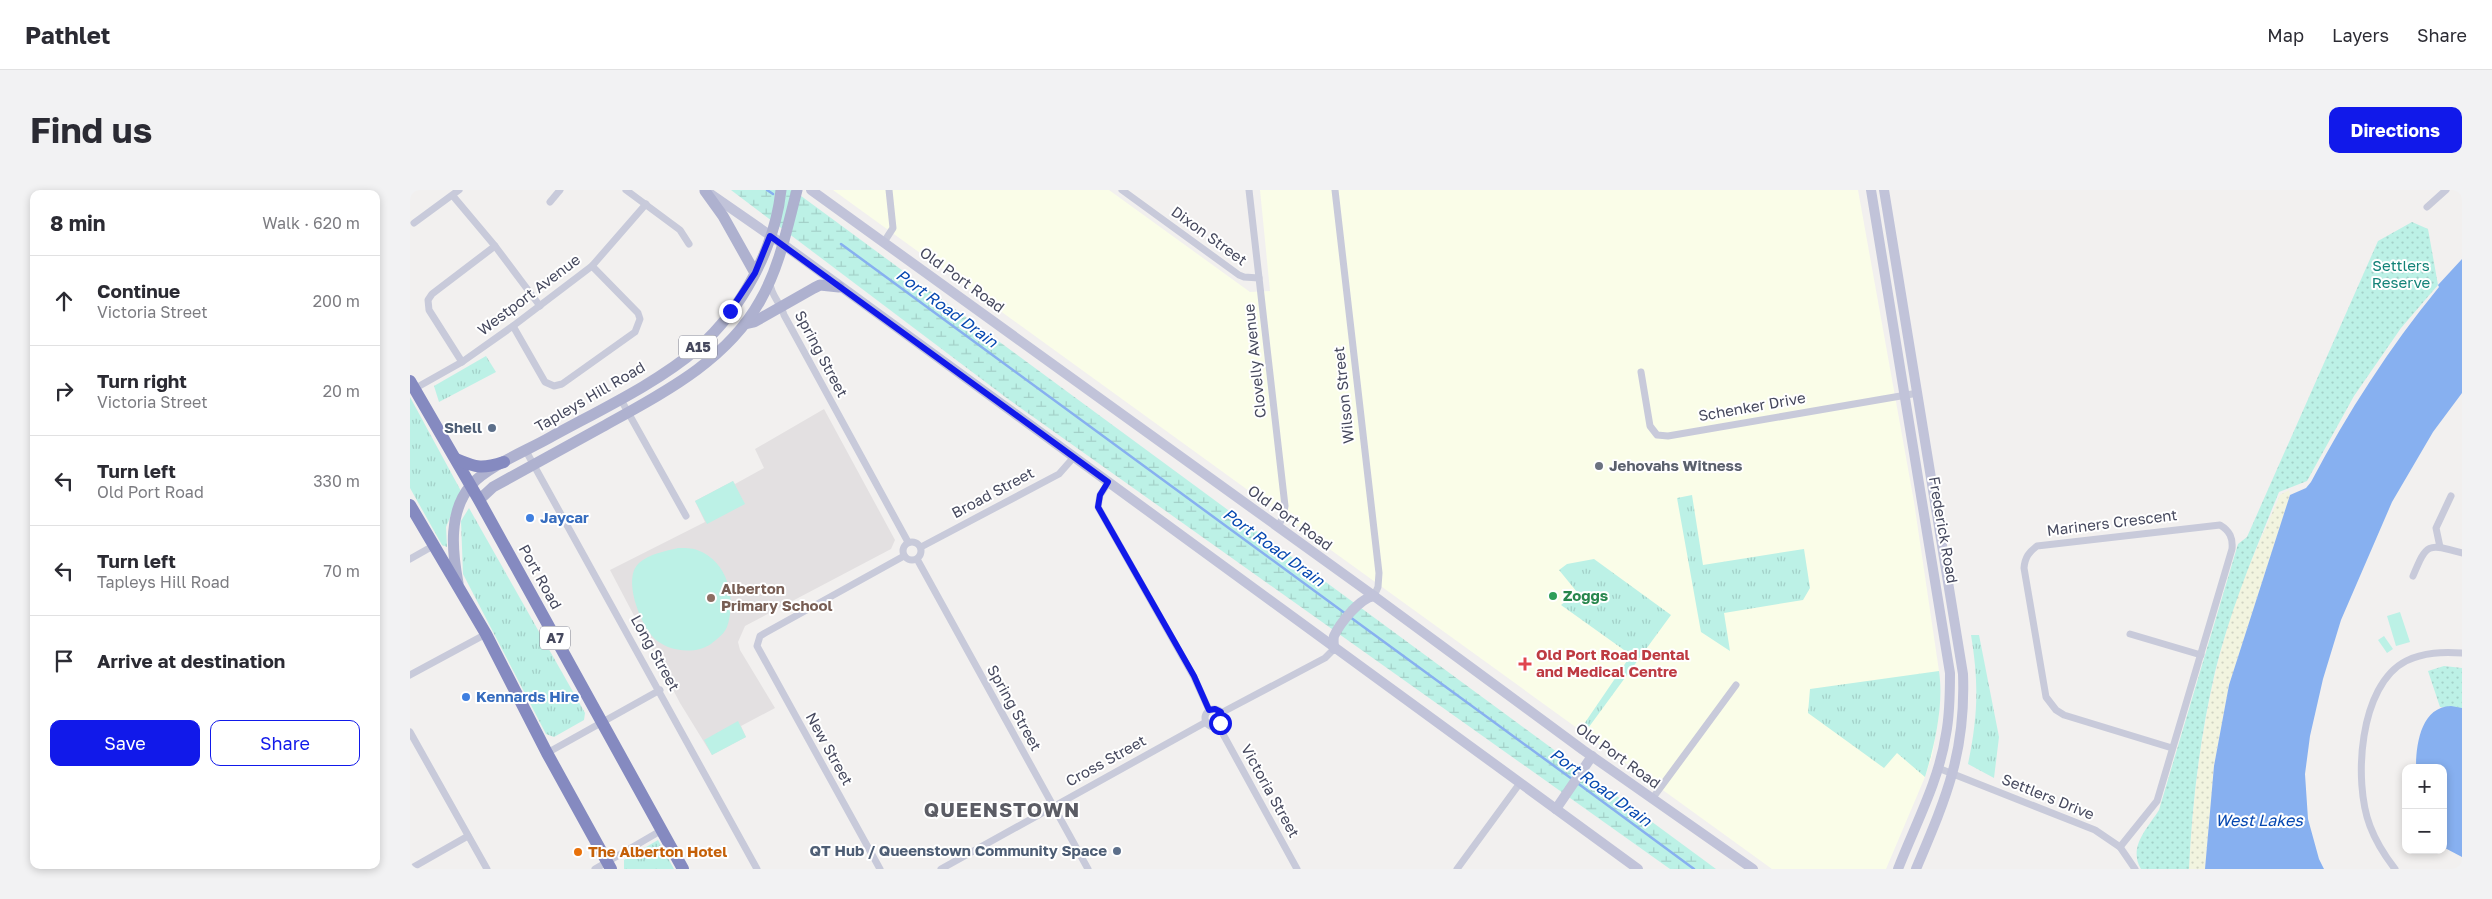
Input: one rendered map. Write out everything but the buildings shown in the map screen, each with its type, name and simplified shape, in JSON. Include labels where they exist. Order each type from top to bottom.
[{"type":"highway","name":"Port Road","points":[[412,385],[456,459],[684,869]]},
{"type":"highway","points":[[456,459],[477,468],[486,468],[504,462]]},
{"type":"highway","points":[[410,506],[486,634],[547,753],[609,866]]},
{"type":"main road","points":[[704,190],[784,245],[1334,649],[1638,869]]},
{"type":"main road","points":[[704,190],[724,216],[755,273]]},
{"type":"main road","name":"A15","points":[[770,236],[781,190]]},
{"type":"main road","name":"A15","points":[[784,245],[797,190]]},
{"type":"main road","name":"Old Port Road","points":[[811,190],[1374,596],[1592,756],[1753,869]]},
{"type":"main road","name":"Frederick Road","points":[[1871,190],[1950,673],[1946,734],[1938,768],[1898,869]]},
{"type":"main road","name":"Frederick Road","points":[[1884,190],[1964,674],[1964,720],[1953,774],[1916,869]]},
{"type":"main road","name":"Tapleys Hill Road","points":[[458,588],[453,550],[456,514],[471,486],[504,462],[620,398],[698,348],[730,311],[755,273],[770,236]]},
{"type":"main road","name":"Tapleys Hill Road","points":[[479,500],[488,490],[629,412],[710,360],[745,324],[770,283],[784,245]]},
{"type":"main road","points":[[745,324],[754,322],[820,286],[839,287]]},
{"type":"main road","points":[[1334,649],[1335,635],[1359,603],[1365,598],[1374,596]]},
{"type":"main road","points":[[1556,809],[1592,756]]},
{"type":"street","points":[[414,223],[460,190]]},
{"type":"street","points":[[550,202],[560,190]]},
{"type":"street","points":[[626,190],[680,230],[690,244]]},
{"type":"street","points":[[884,242],[893,228],[889,190]]},
{"type":"street","name":"Dixon Street","points":[[1122,190],[1239,275],[1259,278]]},
{"type":"street","name":"Clovelly Avenue","points":[[1249,190],[1285,506],[1283,518],[1277,527]]},
{"type":"street","name":"Wilson Street","points":[[1335,190],[1379,573],[1378,587],[1374,596]]},
{"type":"street","points":[[2427,207],[2446,190]]},
{"type":"street","points":[[452,196],[495,246],[540,306]]},
{"type":"street","name":"Westport Avenue","points":[[412,385],[462,362],[592,266],[646,204]]},
{"type":"street","points":[[462,362],[429,310],[428,300],[432,294],[495,246]]},
{"type":"street","points":[[513,326],[545,382],[554,386],[562,384],[635,332],[640,319],[638,313],[592,266]]},
{"type":"street","name":"Spring Street","points":[[770,283],[773,294],[782,306],[784,315],[908,542]]},
{"type":"street","name":"Schenker Drive","points":[[1641,372],[1650,426],[1657,435],[1668,436],[1918,393]]},
{"type":"street","points":[[620,398],[686,516]]},
{"type":"street","name":"Long Street","points":[[526,451],[758,869]]},
{"type":"street","name":"Broad Street","points":[[921,547],[1059,474],[1074,458]]},
{"type":"street","points":[[1108,482],[1100,495],[1098,507],[1194,676],[1209,710]]},
{"type":"street","points":[[2440,547],[2436,528],[2451,496]]},
{"type":"street","name":"Mariners Crescent","points":[[2120,847],[2157,801],[2232,549],[2232,540],[2226,528],[2212,526],[2037,546],[2027,555],[2024,568],[2046,697],[2064,715],[2172,748]]},
{"type":"street","points":[[908,542],[914,542],[921,547],[921,554],[916,559],[910,560],[904,556],[903,550],[908,542]]},
{"type":"street","points":[[410,559],[433,546]]},
{"type":"street","points":[[2413,576],[2424,552],[2428,548],[2440,547],[2462,553]]},
{"type":"street","name":"New Street","points":[[880,869],[759,650],[758,641],[765,632],[904,556]]},
{"type":"street","name":"Spring Street","points":[[916,559],[1088,869]]},
{"type":"street","points":[[410,675],[486,634]]},
{"type":"street","points":[[2130,634],[2201,655]]},
{"type":"street","points":[[1221,712],[1325,658],[1334,649]]},
{"type":"street","points":[[2395,869],[2379,847],[2369,825],[2361,781],[2365,731],[2372,705],[2392,672],[2405,662],[2422,655],[2445,652],[2462,653]]},
{"type":"street","points":[[1652,799],[1736,685]]},
{"type":"street","points":[[547,753],[660,690]]},
{"type":"street","points":[[1215,709],[1221,712],[1222,721],[1218,725],[1211,726],[1206,722],[1205,716],[1209,710],[1215,709]]},
{"type":"street","name":"Cross Street","points":[[941,869],[1206,722]]},
{"type":"street","name":"Victoria Street","points":[[1218,725],[1297,869]]},
{"type":"street","points":[[410,732],[487,869]]},
{"type":"street","name":"Settlers Drive","points":[[1938,768],[2095,830],[2120,847],[2135,869]]},
{"type":"street","points":[[1457,869],[1520,783]]},
{"type":"street","points":[[595,869],[609,866],[662,830]]},
{"type":"street","points":[[410,869],[468,836]]},
{"type":"shaded area","points":[[833,190],[1109,190],[1250,292],[1270,291],[1260,190],[1858,190],[1914,502],[1939,671],[1939,716],[1932,756],[1886,869],[1772,869]]},
{"type":"shaded area","name":"Alberton Primary School","points":[[824,409],[895,540],[891,549],[745,626],[738,642],[740,650],[775,708],[741,726],[746,737],[712,755],[680,703],[610,570],[705,522],[695,501],[733,481],[735,484],[764,468],[755,449]]},
{"type":"green space","points":[[731,190],[793,190],[1716,869],[1670,869],[1008,399]]},
{"type":"green space","name":"Settlers Reserve","points":[[2412,222],[2428,229],[2438,285],[2401,328],[2354,396],[2307,481],[2279,492],[2236,603],[2215,672],[2198,770],[2189,869],[2141,869],[2138,861],[2138,846],[2145,831],[2159,810],[2238,544],[2247,537],[2378,241]]},
{"type":"green space","points":[[486,356],[496,372],[439,402],[434,386]]},
{"type":"green space","points":[[410,397],[461,491],[446,527],[447,547],[442,545],[410,488]]},
{"type":"green space","points":[[733,481],[745,504],[707,524],[695,501]]},
{"type":"green space","points":[[1692,495],[1703,565],[1804,549],[1810,588],[1803,600],[1724,613],[1730,651],[1701,632],[1677,498]]},
{"type":"green space","points":[[469,508],[585,713],[584,720],[554,737],[546,734],[463,574],[461,521]]},
{"type":"green space","points":[[678,548],[690,548],[708,555],[723,572],[730,593],[730,616],[726,630],[711,644],[697,650],[681,650],[665,646],[652,636],[638,611],[632,589],[634,570],[639,563],[653,555]]},
{"type":"green space","points":[[1594,559],[1671,615],[1586,731],[1582,727],[1631,655],[1561,605],[1577,592],[1559,570],[1567,564]]},
{"type":"green space","points":[[2400,612],[2410,642],[2396,646],[2387,616]]},
{"type":"green space","points":[[1971,635],[1979,635],[1999,737],[1994,778],[1968,764],[1974,730],[1976,700]]},
{"type":"green space","points":[[2384,636],[2393,649],[2387,653],[2378,640]]},
{"type":"green space","points":[[2444,666],[2462,668],[2462,708],[2440,707],[2428,671]]},
{"type":"green space","points":[[1939,671],[1938,724],[1925,777],[1897,753],[1884,768],[1808,713],[1810,689]]},
{"type":"green space","points":[[738,721],[746,737],[712,755],[704,740]]},
{"type":"green space","points":[[658,840],[674,869],[624,869],[624,860]]},
{"type":"sand","points":[[2289,490],[2290,495],[2229,685],[2214,766],[2205,869],[2189,869],[2199,759],[2221,649],[2244,579],[2280,495]]},
{"type":"water","name":"West Lakes","points":[[2462,259],[2462,393],[2433,432],[2392,502],[2341,620],[2323,679],[2310,736],[2305,774],[2308,819],[2319,859],[2324,869],[2205,869],[2214,766],[2229,685],[2290,495],[2306,488],[2311,482],[2386,357],[2439,287],[2438,285]]},
{"type":"water","points":[[2451,706],[2462,708],[2462,857],[2447,849],[2447,764],[2416,764],[2417,748],[2422,728],[2433,713],[2441,708]]},
{"type":"waterway","name":"Port Road Drain","points":[[767,190],[773,194]]},
{"type":"waterway","name":"Port Road Drain","points":[[841,244],[1346,614]]},
{"type":"waterway","name":"Port Road Drain","points":[[1350,617],[1572,779]]},
{"type":"waterway","name":"Port Road Drain","points":[[1576,782],[1694,869]]},
{"type":"place","name":"Shell","points":[[492,428]]},
{"type":"place","name":"Jehovahs Witness","points":[[1599,466]]},
{"type":"place","name":"Jaycar","points":[[530,518]]},
{"type":"place","name":"Zoggs","points":[[1553,596]]},
{"type":"place","name":"Alberton Primary School","points":[[711,598]]},
{"type":"place","name":"Old Port Road Dental and Medical Centre","points":[[1525,664]]},
{"type":"place","name":"Kennards Hire","points":[[466,697]]},
{"type":"place","name":"QT Hub / Queenstown Community Space","points":[[1117,851]]},
{"type":"place","name":"The Alberton Hotel","points":[[578,852]]},
{"type":"district","name":"QUEENSTOWN","points":[[1002,810]]},
{"type":"route","points":[[730,311],[755,273],[770,236],[1108,482],[1098,500],[1098,507],[1194,676],[1209,710],[1215,709],[1221,712],[1222,721],[1220,723]]}]
